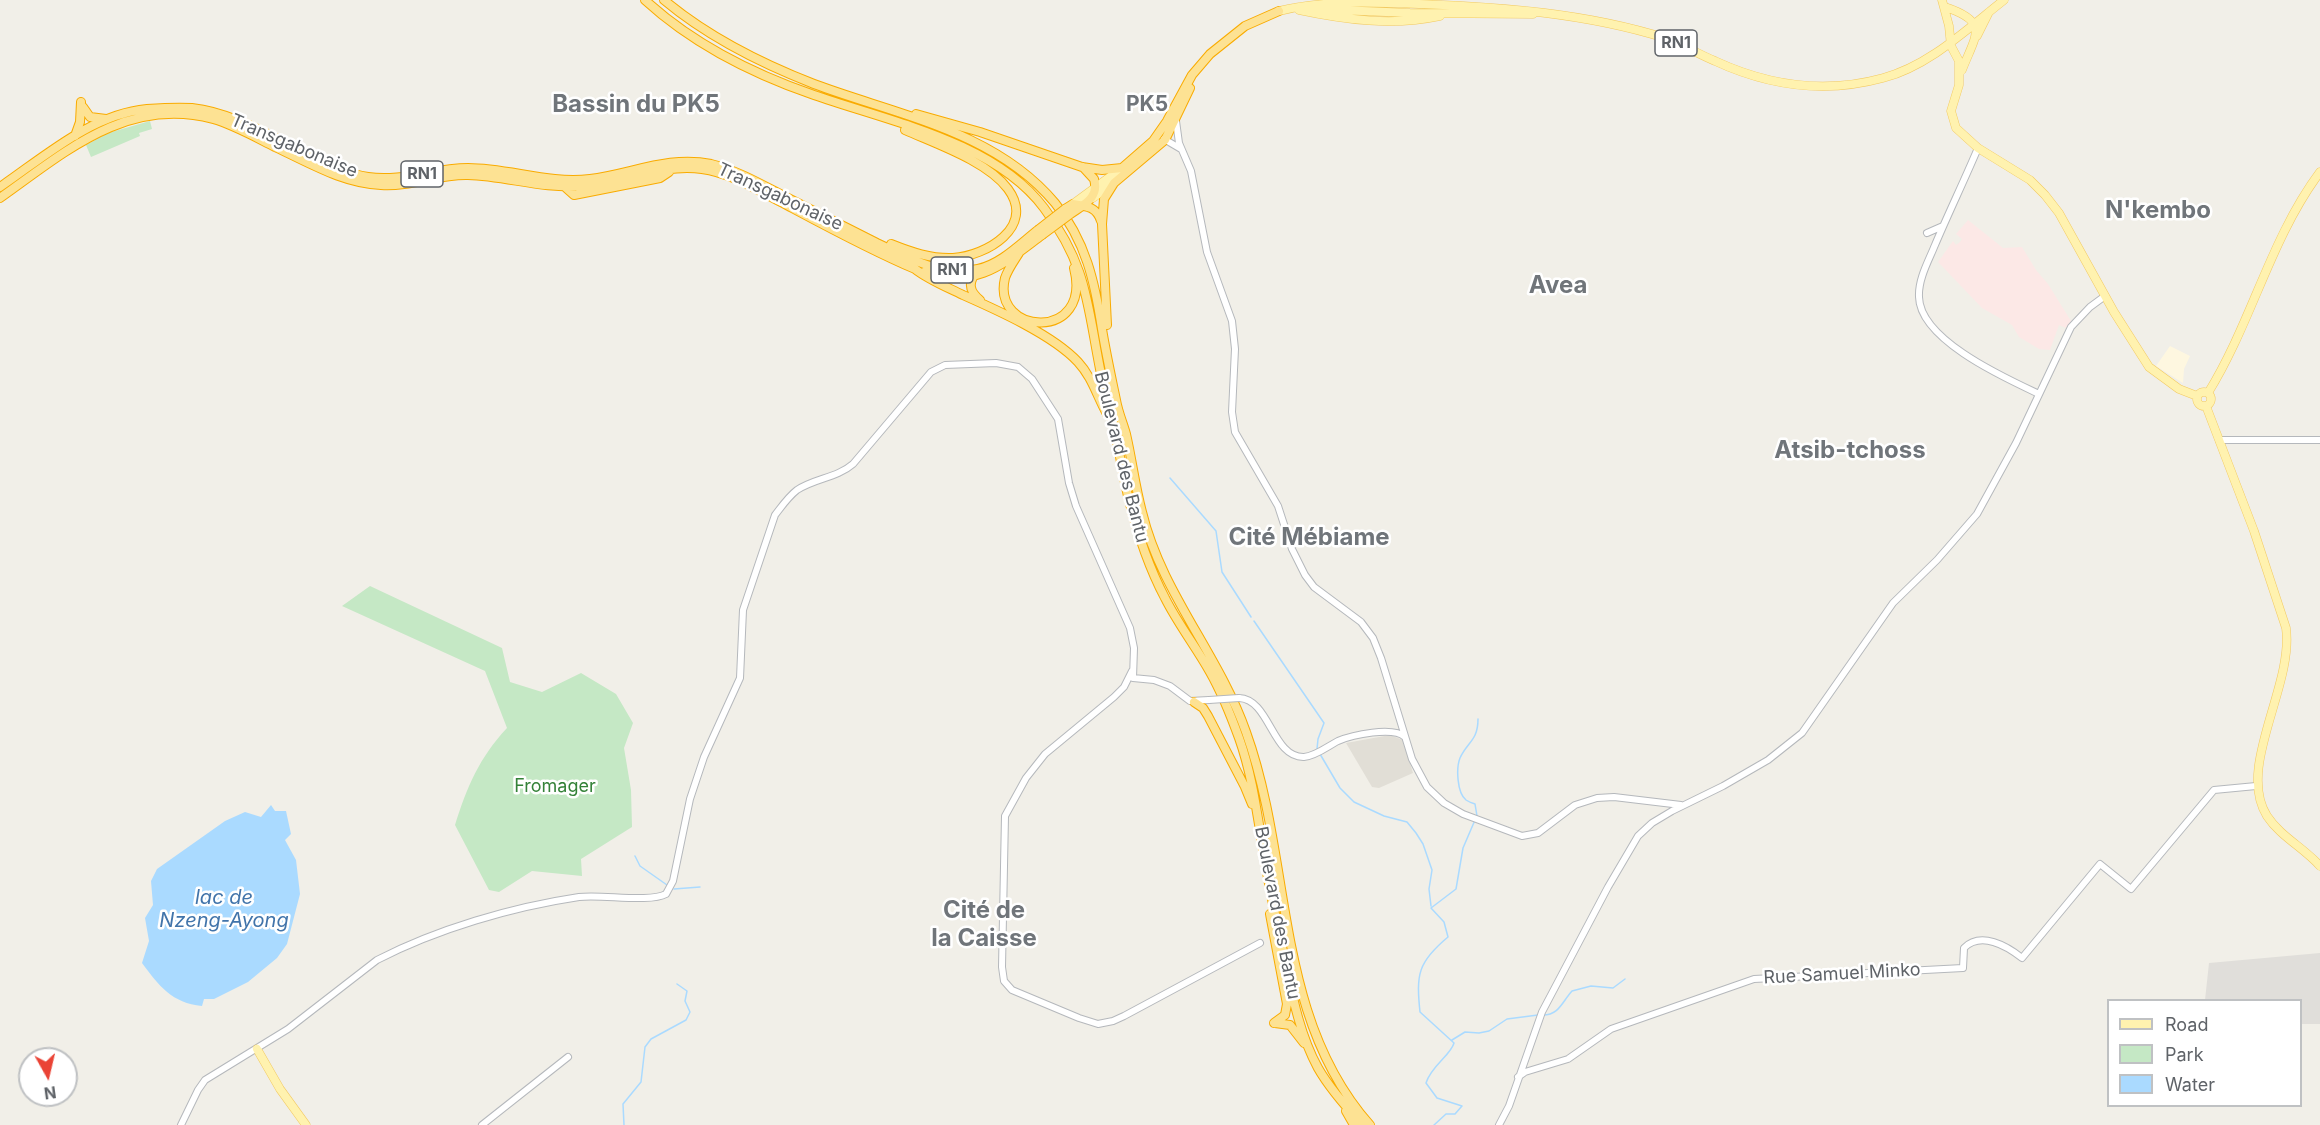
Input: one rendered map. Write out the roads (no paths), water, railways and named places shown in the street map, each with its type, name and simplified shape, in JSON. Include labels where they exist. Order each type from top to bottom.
[{"type":"highway","name":"Boulevard des Bantu","points":[[645,0],[659,13],[704,45],[751,69],[810,94],[912,127],[976,153],[1029,191],[1061,231],[1076,260],[1085,287],[1127,492],[1142,547],[1164,598],[1209,670],[1227,708],[1248,767],[1293,998],[1310,1049],[1320,1071],[1342,1103],[1363,1125]]},
{"type":"highway","name":"Boulevard des Bantu","points":[[664,0],[712,36],[755,58],[812,83],[895,110],[994,152],[1033,180],[1058,207],[1074,232],[1089,261],[1097,293],[1115,397],[1126,434],[1142,514],[1158,560],[1180,605],[1225,682],[1248,735],[1268,816],[1288,933],[1303,1001],[1314,1035],[1352,1103],[1370,1125]]},
{"type":"highway","name":"RN1","points":[[1114,183],[1142,161],[1176,121],[1194,82],[1213,57],[1248,30],[1280,13]]},
{"type":"highway","name":"RN1","points":[[1122,168],[1153,141],[1162,137],[1192,75],[1210,54],[1245,26],[1280,13]]},
{"type":"highway","points":[[75,136],[80,126],[81,102],[90,117],[106,119]]},
{"type":"highway","name":"Transgabonaise","points":[[0,187],[75,136],[106,119],[144,110],[191,108],[239,122],[339,170],[380,178],[403,178],[465,168],[575,180],[592,179],[669,162],[685,160],[703,163],[727,169],[748,178],[917,262],[947,270],[976,269],[1003,258],[1040,233]]},
{"type":"highway","points":[[895,110],[914,113],[980,132],[1082,167],[1102,170],[1122,168]]},
{"type":"highway","points":[[868,238],[927,256],[963,257],[986,250],[1008,234],[1015,209],[1012,196],[994,175],[963,157],[872,114]]},
{"type":"highway","name":"Transgabonaise","points":[[0,198],[66,151],[119,122],[164,115],[195,115],[220,122],[353,182],[393,186],[445,176],[470,175],[565,187],[673,170],[701,168],[735,179],[913,268],[944,277],[973,276],[996,269],[1019,253],[1040,233]]},
{"type":"highway","points":[[1082,167],[1092,176],[1096,188],[1093,198]]},
{"type":"highway","points":[[1114,183],[1104,199],[1102,224],[1107,319],[1115,397]]},
{"type":"highway","name":"RN1","points":[[1040,233],[1078,204],[1093,198]]},
{"type":"highway","points":[[1078,204],[1097,211],[1102,224]]},
{"type":"highway","points":[[1019,253],[1005,278],[1005,291],[1010,305],[1019,316],[1033,323],[1046,323],[1058,319],[1071,305],[1077,286],[1075,269],[1061,231]]},
{"type":"highway","points":[[1003,258],[973,276],[970,282],[976,297],[1071,355],[1090,379],[1105,411],[1112,420]]},
{"type":"highway","points":[[913,268],[932,280],[993,308]]},
{"type":"highway","points":[[1209,700],[1205,704],[1206,711],[1245,787],[1260,834]]},
{"type":"highway","points":[[1194,702],[1206,711]]},
{"type":"highway","points":[[1272,898],[1269,908],[1271,923],[1287,1004],[1283,1017],[1274,1023],[1294,1028],[1310,1049]]},
{"type":"highway","points":[[1339,1082],[1376,1125]]},
{"type":"highway","points":[[1342,1103],[1354,1125]]},
{"type":"main road","points":[[1311,6],[1330,0]]},
{"type":"main road","name":"RN1","points":[[1280,13],[1297,6],[1346,1],[1520,8],[1617,25],[1668,39],[1741,72],[1782,84],[1824,87],[1864,83],[1890,76],[1920,62],[2004,0]]},
{"type":"main road","points":[[1346,1],[1354,19]]},
{"type":"main road","points":[[1944,3],[1974,24],[1975,41]]},
{"type":"main road","points":[[1944,3],[1950,42],[1956,54],[1960,74],[1952,105],[1952,120],[1959,132],[1978,148],[2030,180],[2045,195],[2064,221],[2105,296],[2149,367],[2185,392],[2197,396]]},
{"type":"main road","points":[[1401,22],[1418,5]]},
{"type":"main road","name":"RN1","points":[[1280,13],[1299,10],[1349,10],[1418,5],[1457,12],[1520,15],[1544,13]]},
{"type":"main road","points":[[1299,10],[1354,19],[1401,22],[1457,12]]},
{"type":"main road","points":[[1920,62],[1942,44],[1954,19],[1990,11]]},
{"type":"main road","points":[[1960,74],[1990,11]]},
{"type":"main road","points":[[1920,62],[1947,52],[1966,54],[1971,49]]},
{"type":"main road","name":"RN1","points":[[1078,204],[1122,168]]},
{"type":"main road","points":[[2208,393],[2293,213],[2320,172]]},
{"type":"main road","name":"RN1","points":[[1093,198],[1114,183]]},
{"type":"main road","points":[[2197,396],[2201,392],[2208,393]]},
{"type":"main road","points":[[2206,406],[2211,400],[2208,393]]},
{"type":"main road","points":[[2197,396],[2199,404],[2206,406]]},
{"type":"main road","points":[[2206,406],[2254,531],[2283,616],[2287,635],[2285,665],[2260,758],[2256,786],[2262,808],[2269,819],[2320,866]]},
{"type":"main road","points":[[257,1049],[280,1089],[306,1125]]},
{"type":"street","points":[[1176,121],[1181,149],[1191,171],[1208,257],[1232,321],[1235,349],[1232,412],[1235,432],[1278,506],[1292,549],[1305,575],[1314,587],[1361,622],[1373,638],[1382,658],[1414,765],[1430,790],[1452,808],[1475,820],[1516,835],[1527,836],[1543,830],[1575,805],[1592,799],[1614,797],[1684,805]]},
{"type":"street","points":[[1162,137],[1181,149]]},
{"type":"street","points":[[1978,148],[1924,272],[1919,293],[1920,304],[1926,316],[1944,337],[1966,356],[2006,379],[2039,394]]},
{"type":"street","points":[[1936,243],[1935,237],[1927,233],[1943,226]]},
{"type":"street","points":[[1499,1125],[1509,1106],[1541,1015],[1608,886],[1632,846],[1647,827],[1756,767],[1789,745],[1802,733],[1893,603],[1937,560],[1977,514],[2016,442],[2071,327],[2090,307],[2105,296]]},
{"type":"street","points":[[181,1125],[199,1087],[205,1080],[300,1020],[377,960],[407,946],[497,915],[555,901],[593,895],[652,897],[666,894],[673,881],[690,799],[704,758],[739,683],[742,664],[743,610],[775,515],[784,502],[798,489],[840,473],[853,464],[934,369],[945,365],[996,363],[1017,367],[1028,374],[1058,418],[1072,495],[1131,633],[1134,654],[1133,678],[1154,680],[1170,686],[1194,702],[1239,698],[1252,702],[1282,744],[1296,756],[1307,756],[1342,740],[1384,731],[1397,725],[1399,719]]},
{"type":"street","points":[[2219,440],[2320,440]]},
{"type":"street","points":[[1124,687],[1132,669]]},
{"type":"street","points":[[1142,680],[1124,687],[1045,754],[1026,778],[1005,816],[1001,946],[1004,981],[1007,987],[1021,994],[1089,1022],[1104,1023],[1113,1021],[1260,944]]},
{"type":"street","points":[[1384,731],[1397,732],[1405,737]]},
{"type":"street","name":"Rue Samuel Minko","points":[[1537,1069],[1568,1059],[1611,1029],[1754,979],[1963,968],[1964,948],[1977,941],[2003,944],[2022,958],[2098,866],[2131,889],[2214,790],[2256,786]]},
{"type":"street","points":[[1663,803],[1668,808],[1664,816]]},
{"type":"street","points":[[483,1125],[568,1057]]},
{"type":"street","points":[[1524,1058],[1526,1066],[1537,1069]]},
{"type":"street","points":[[1517,1078],[1525,1072],[1537,1069]]},
{"type":"water","name":"lac de Nzeng-Ayong","points":[[271,805],[275,811],[286,811],[291,834],[285,840],[296,860],[300,894],[287,944],[277,958],[248,982],[214,999],[204,999],[202,1006],[182,1001],[167,992],[142,963],[149,941],[145,918],[153,905],[151,881],[157,869],[225,821],[245,812],[261,817]]},
{"type":"waterway","points":[[1170,478],[1216,531],[1222,572],[1251,617]]},
{"type":"waterway","points":[[1254,621],[1324,723],[1317,749]]},
{"type":"waterway","points":[[1477,816],[1475,804],[1463,797],[1458,774],[1460,758],[1474,737],[1478,719]]},
{"type":"waterway","points":[[1320,754],[1340,788],[1354,802],[1384,816],[1407,822],[1416,833],[1423,844],[1432,870],[1429,889],[1431,906]]},
{"type":"waterway","points":[[1434,1125],[1446,1114],[1455,1114],[1462,1106],[1437,1098],[1426,1083],[1432,1071],[1454,1043],[1420,1012],[1419,978],[1430,954],[1448,937],[1444,922],[1431,908],[1456,889],[1463,848],[1475,820]]},
{"type":"waterway","points":[[635,856],[640,866],[667,885]]},
{"type":"waterway","points":[[674,889],[700,887]]},
{"type":"waterway","points":[[1543,1015],[1557,1010],[1572,991],[1591,986],[1613,988],[1625,979]]},
{"type":"waterway","points":[[624,1125],[623,1104],[641,1082],[645,1047],[651,1039],[686,1020],[690,1012],[685,1001],[687,991],[677,984]]},
{"type":"waterway","points":[[1452,1040],[1465,1032],[1489,1031],[1507,1019],[1538,1015]]},
{"type":"district","name":"Bassin du PK5","points":[[636,105]]},
{"type":"district","name":"PK5","points":[[1147,105]]},
{"type":"district","name":"N'kembo","points":[[2158,211]]},
{"type":"district","name":"Avea","points":[[1558,286]]},
{"type":"district","name":"Atsib-tchoss","points":[[1850,451]]},
{"type":"district","name":"Cité Mébiame","points":[[1309,538]]},
{"type":"district","name":"Cité de la Caisse","points":[[984,925]]},
{"type":"park label","name":"Fromager","points":[[555,787]]}]
